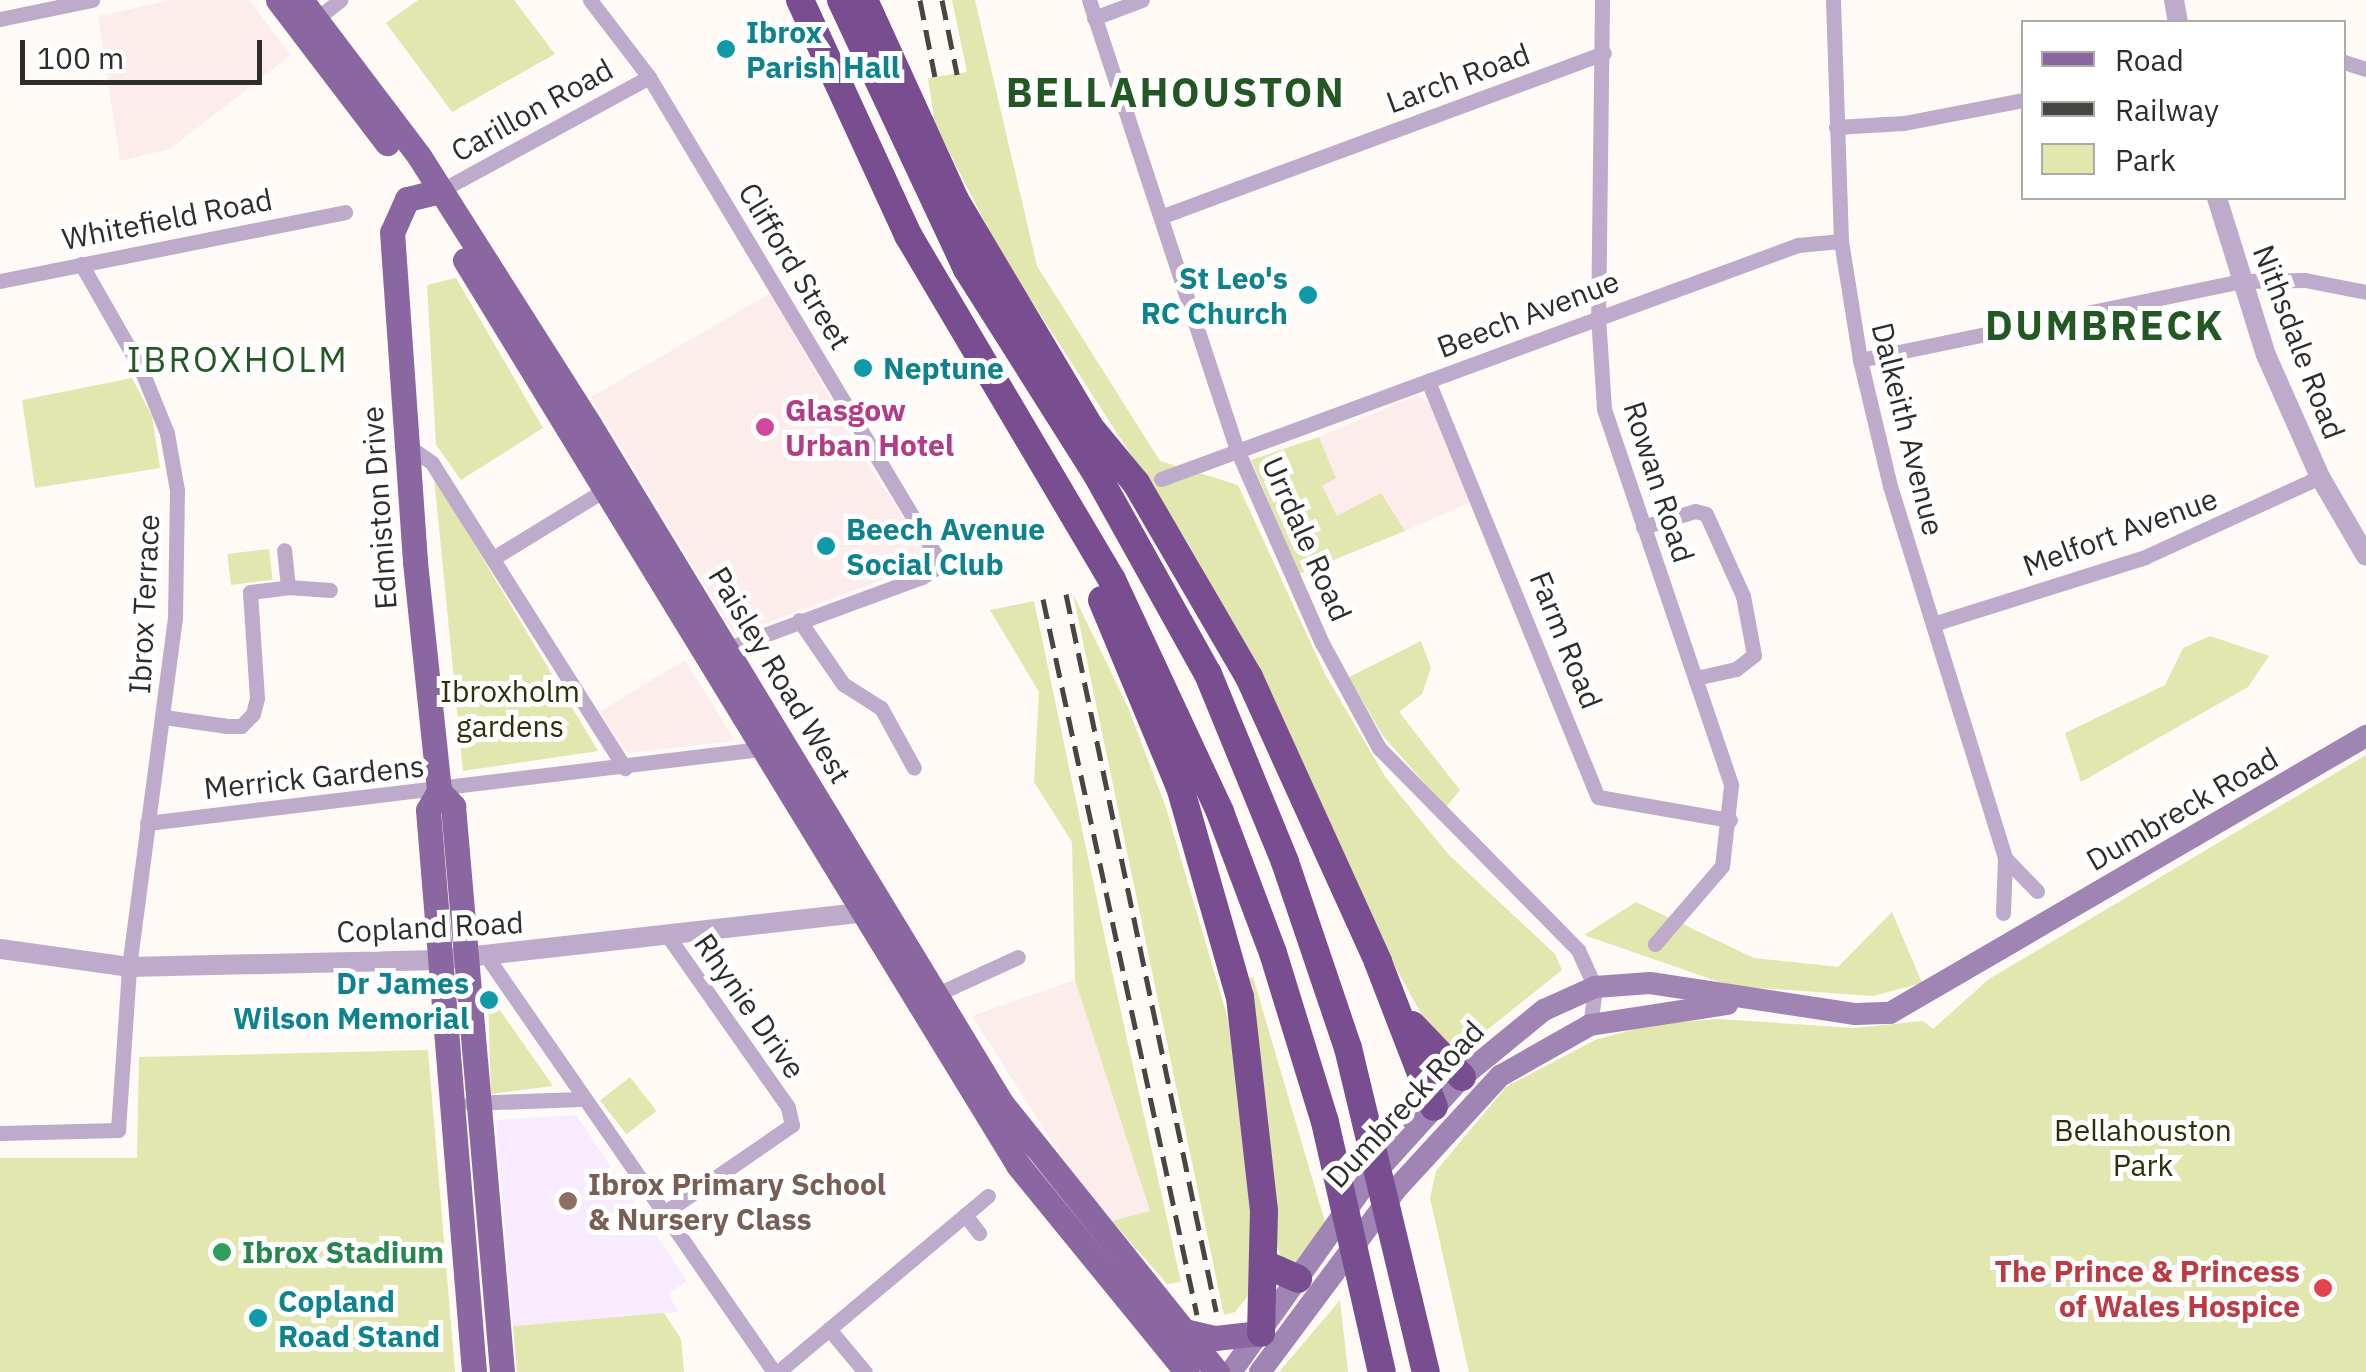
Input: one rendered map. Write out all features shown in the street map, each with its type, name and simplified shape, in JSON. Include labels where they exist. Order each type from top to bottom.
[{"type":"highway","points":[[800,0],[908,235],[1112,580],[1246,880],[1326,1122],[1382,1372]]},
{"type":"highway","points":[[840,0],[967,269],[1096,473],[1208,674],[1285,862],[1348,1048],[1391,1207],[1426,1372]]},
{"type":"highway","points":[[864,0],[955,200],[1092,430],[1173,576],[1194,620],[1208,674]]},
{"type":"highway","points":[[1013,414],[1126,653],[1213,892],[1252,1073],[1267,1265],[1261,1333]]},
{"type":"highway","points":[[1092,430],[1136,483],[1249,677],[1391,995],[1428,1113]]},
{"type":"highway","points":[[1391,995],[1425,1044],[1462,1076]]},
{"type":"highway","points":[[1267,1265],[1298,1278]]},
{"type":"main road","name":"Paisley Road West","points":[[278,0],[430,191],[606,489],[717,653]]},
{"type":"main road","name":"Paisley Road West","points":[[308,10],[430,191],[773,746],[1027,1138],[1218,1372]]},
{"type":"main road","name":"Edmiston Drive","points":[[430,191],[403,204],[392,232],[439,791],[428,810],[474,1372]]},
{"type":"main road","name":"Dumbreck Road","points":[[1231,1372],[1322,1245],[1428,1113],[1462,1076],[1520,1026],[1595,987],[1650,983],[1750,1000],[1890,1012],[2366,736]]},
{"type":"main road","name":"Paisley Road West","points":[[773,746],[862,914],[1026,1176],[1187,1372]]},
{"type":"main road","name":"Edmiston Drive","points":[[439,791],[453,806],[478,958],[477,1103],[502,1372]]},
{"type":"main road","name":"Dumbreck Road","points":[[1260,1372],[1438,1140],[1500,1076],[1590,1025],[1750,1000]]},
{"type":"main road","points":[[1428,1113],[1438,1140]]},
{"type":"main road","points":[[1298,1278],[1330,1280]]},
{"type":"main road","points":[[1184,1331],[1216,1338],[1261,1333]]},
{"type":"street","points":[[0,19],[92,0]]},
{"type":"street","points":[[308,10],[340,0]]},
{"type":"street","name":"Clifford Street","points":[[590,0],[649,77],[936,554],[936,568],[799,620]]},
{"type":"street","name":"Urrdale Road","points":[[1089,0],[1238,452],[1322,642],[1379,748],[1578,950],[1595,987]]},
{"type":"street","points":[[1094,18],[1142,0]]},
{"type":"street","name":"Rowan Road","points":[[1602,0],[1598,316],[1604,409],[1731,785],[1722,866],[1655,944]]},
{"type":"street","name":"Dalkeith Avenue","points":[[1833,0],[1841,241],[1860,360],[1933,624],[2005,858],[2003,913]]},
{"type":"street","name":"Larch Road","points":[[1163,216],[1604,53]]},
{"type":"street","name":"Carillon Road","points":[[430,191],[649,77]]},
{"type":"street","points":[[1836,127],[1904,123],[2021,101]]},
{"type":"street","name":"Nithsdale Road","points":[[2219,200],[2240,281],[2320,477],[2366,556]]},
{"type":"street","name":"Whitefield Road","points":[[0,282],[344,212]]},
{"type":"street","name":"Beech Avenue","points":[[1161,479],[1798,245],[1841,241]]},
{"type":"street","name":"Ibrox Terrace","points":[[0,1134],[118,1130],[129,967],[175,618],[177,490],[171,450],[153,392],[81,264]]},
{"type":"street","points":[[1860,360],[2240,281],[2305,280],[2366,292]]},
{"type":"street","name":"Farm Road","points":[[1428,381],[1598,797],[1730,820]]},
{"type":"street","points":[[408,446],[432,463],[625,768]]},
{"type":"street","name":"Melfort Avenue","points":[[1933,624],[2146,557],[2320,477]]},
{"type":"street","points":[[495,557],[606,489]]},
{"type":"street","points":[[1644,526],[1694,511],[1706,514],[1743,596],[1754,655],[1736,669],[1696,678]]},
{"type":"street","points":[[284,550],[288,587]]},
{"type":"street","points":[[164,717],[241,726],[252,714],[257,698],[250,592],[288,587],[330,590]]},
{"type":"street","points":[[717,653],[799,620],[843,684],[881,708],[914,768]]},
{"type":"street","name":"Merrick Gardens","points":[[147,823],[439,791],[773,746]]},
{"type":"street","name":"Dalkeith Avenue","points":[[2005,858],[2037,891]]},
{"type":"street","name":"Copland Road","points":[[0,949],[129,967],[440,960],[670,940],[862,914]]},
{"type":"street","name":"Rhynie Drive","points":[[662,1216],[792,1124],[788,1107],[670,940]]},
{"type":"street","points":[[935,995],[1018,957]]},
{"type":"street","points":[[478,958],[776,1372],[988,1196]]},
{"type":"street","points":[[1590,1025],[1595,987]]},
{"type":"street","points":[[450,1104],[581,1098]]},
{"type":"street","points":[[965,1216],[980,1233]]},
{"type":"street","points":[[829,1329],[864,1372]]},
{"type":"shaded area","points":[[171,0],[249,0],[291,55],[170,149],[120,161],[98,16]]},
{"type":"shaded area","points":[[771,293],[861,454],[932,561],[735,635],[591,397]]},
{"type":"shaded area","points":[[1418,395],[1429,404],[1473,501],[1405,531],[1381,493],[1338,517],[1321,485],[1336,477],[1319,437]]},
{"type":"shaded area","points":[[685,660],[735,741],[628,753],[599,712]]},
{"type":"shaded area","points":[[1075,980],[1150,1212],[1112,1221],[1073,1174],[972,1016]]},
{"type":"shaded area","name":"Ibrox Primary School & Nursery Class","points":[[576,1115],[687,1281],[668,1294],[679,1312],[513,1326],[496,1120]]},
{"type":"green space","points":[[418,0],[514,0],[555,54],[452,112],[386,23]]},
{"type":"green space","points":[[952,0],[975,0],[1037,266],[1160,461],[1238,485],[1325,674],[1386,778],[1449,855],[1555,954],[1562,970],[1458,1053],[1430,1030],[1386,950],[1277,705],[1188,543],[1000,252],[935,124],[928,78],[967,72]]},
{"type":"green space","points":[[456,278],[543,428],[461,480],[436,445],[427,285]]},
{"type":"green space","points":[[132,378],[152,416],[160,468],[35,488],[22,400]]},
{"type":"green space","points":[[1319,437],[1336,478],[1322,486],[1337,516],[1381,493],[1405,531],[1299,574],[1251,460]]},
{"type":"green space","name":"Ibroxholm gardens","points":[[434,477],[598,751],[463,771]]},
{"type":"green space","points":[[269,549],[273,580],[231,585],[227,554]]},
{"type":"green space","points":[[1073,594],[1128,707],[1166,808],[1228,1019],[1246,1148],[1255,1287],[1235,1312],[1224,1315]]},
{"type":"green space","points":[[1034,601],[1181,1282],[1167,1284],[1112,1221],[1150,1211],[1075,980],[1072,842],[1034,782],[1039,692],[990,610]]},
{"type":"green space","points":[[2210,636],[2269,656],[2248,687],[2081,782],[2065,733],[2165,685],[2183,648]]},
{"type":"green space","points":[[1421,641],[1431,668],[1422,694],[1399,712],[1460,790],[1446,807],[1383,736],[1349,677]]},
{"type":"green space","name":"Bellahouston Park","points":[[2366,755],[2366,1372],[1469,1372],[1430,1198],[1436,1171],[1506,1087],[1595,1040],[1653,1024],[1718,1019],[1854,1028],[1923,1021],[1933,1029],[1989,979]]},
{"type":"green space","points":[[1636,902],[1754,958],[1838,967],[1892,912],[1922,983],[1873,996],[1731,986],[1584,935]]},
{"type":"green space","points":[[1253,977],[1325,1222],[1293,1266],[1284,1265],[1277,1246],[1242,979]]},
{"type":"green space","points":[[488,993],[553,1086],[491,1094]]},
{"type":"green space","name":"Ibrox Stadium","points":[[428,1050],[455,1372],[0,1372],[0,1158],[137,1158],[139,1057]]},
{"type":"green space","points":[[630,1077],[656,1111],[627,1134],[600,1100]]},
{"type":"green space","points":[[1340,1300],[1348,1372],[1279,1372]]},
{"type":"green space","points":[[664,1313],[681,1339],[684,1372],[517,1372],[513,1326]]},
{"type":"railway","points":[[920,0],[935,77]]},
{"type":"railway","points":[[942,0],[957,74]]},
{"type":"railway","points":[[1066,594],[1216,1311]]},
{"type":"railway","points":[[1043,599],[1197,1315]]},
{"type":"place","name":"Ibrox Parish Hall","points":[[726,49]]},
{"type":"place","name":"St Leo's RC Church","points":[[1308,295]]},
{"type":"place","name":"Neptune","points":[[863,368]]},
{"type":"place","name":"Glasgow Urban Hotel","points":[[765,427]]},
{"type":"place","name":"Beech Avenue Social Club","points":[[826,546]]},
{"type":"place","name":"Dr James Wilson Memorial","points":[[489,1000]]},
{"type":"place","name":"Ibrox Primary School & Nursery Class","points":[[568,1201]]},
{"type":"place","name":"Ibrox Stadium","points":[[222,1252]]},
{"type":"place","name":"The Prince & Princess of Wales Hospice","points":[[2323,1288]]},
{"type":"place","name":"Copland Road Stand","points":[[258,1318]]},
{"type":"district","name":"BELLAHOUSTON","points":[[1176,92]]},
{"type":"district","name":"DUMBRECK","points":[[2105,325]]},
{"type":"district","name":"IBROXHOLM","points":[[238,359]]}]
